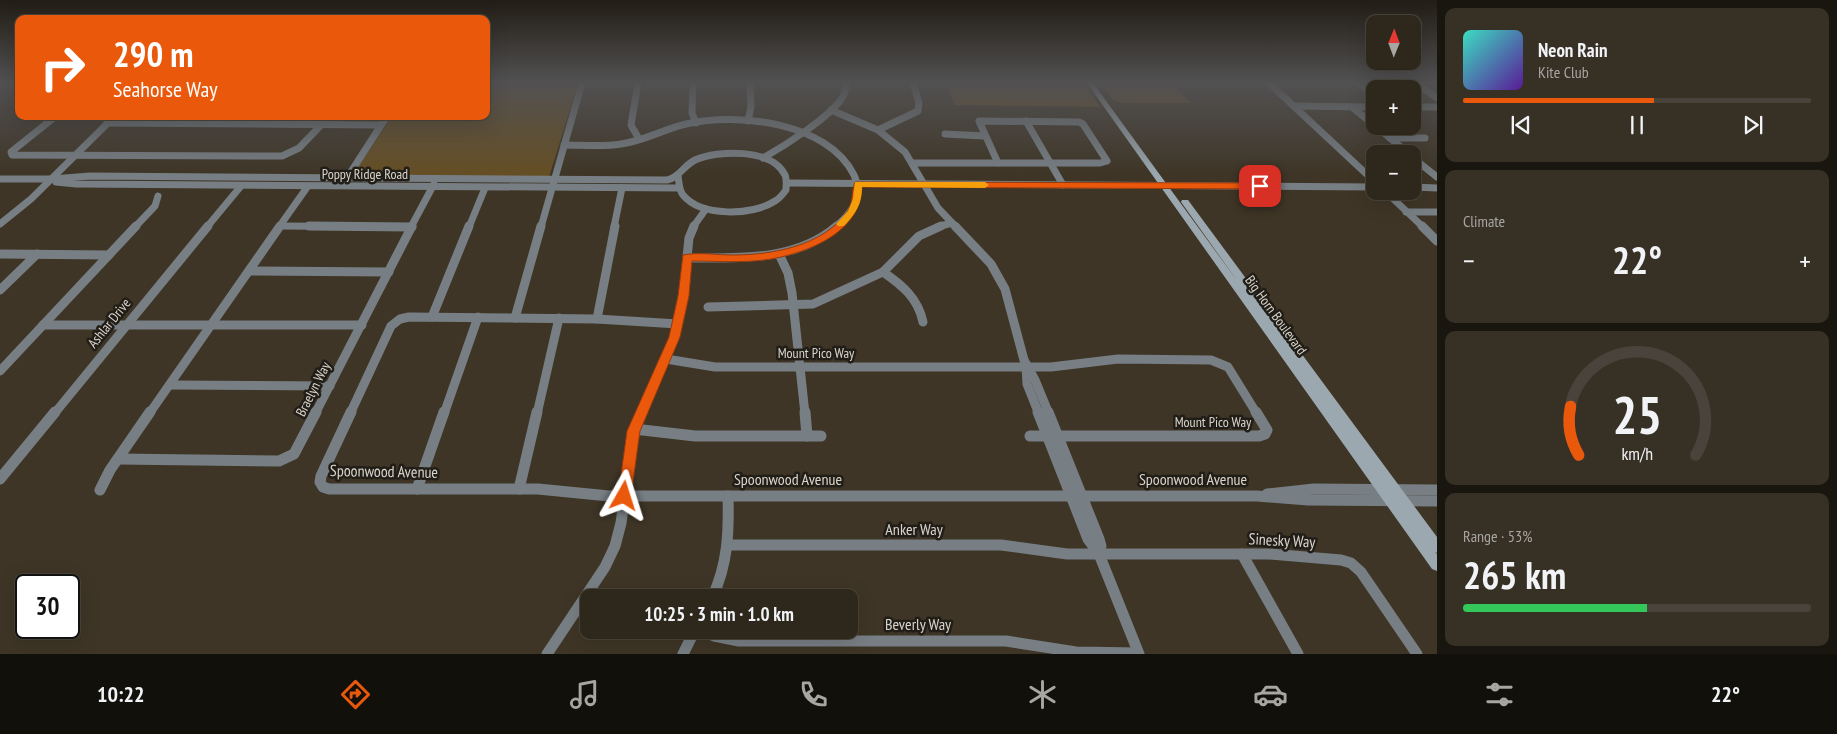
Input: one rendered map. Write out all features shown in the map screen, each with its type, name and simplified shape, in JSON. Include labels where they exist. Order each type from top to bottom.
[{"type":"main road","name":"Big Horn Boulevard","points":[[1113,114],[1169,186]]},
{"type":"main road","name":"Big Horn Boulevard","points":[[1119,114],[1169,186],[1393,496],[1437,565]]},
{"type":"main road","name":"Big Horn Boulevard","points":[[1393,496],[1437,547]]},
{"type":"street","points":[[514,318],[573,114]]},
{"type":"street","points":[[633,114],[631,125],[639,140]]},
{"type":"street","points":[[692,114],[696,123]]},
{"type":"street","points":[[748,121],[750,114]]},
{"type":"street","points":[[762,158],[826,114]]},
{"type":"street","points":[[839,114],[878,130],[905,152],[934,204],[987,259],[999,276],[1005,289],[1026,367],[1026,379],[1053,436],[1076,496],[1090,542],[1099,554],[1138,654]]},
{"type":"street","points":[[878,130],[914,114]]},
{"type":"street","points":[[1302,114],[1366,174]]},
{"type":"street","points":[[51,120],[18,146],[12,152],[12,155],[282,156],[297,150],[322,124]]},
{"type":"street","points":[[0,224],[52,179],[77,155],[94,134],[110,120]]},
{"type":"street","points":[[347,178],[384,120]]},
{"type":"street","points":[[564,145],[615,145],[696,123],[748,121],[801,132],[823,143],[839,154],[851,168],[858,184],[857,199],[852,212],[835,230],[811,244],[779,254],[736,258],[687,258]]},
{"type":"street","points":[[912,163],[1100,164],[1107,161],[1083,124],[1079,122],[979,121],[998,163]]},
{"type":"street","points":[[1026,121],[1063,185]]},
{"type":"street","points":[[107,123],[381,125]]},
{"type":"street","points":[[945,134],[985,136]]},
{"type":"street","points":[[1386,135],[1398,145]]},
{"type":"street","points":[[1390,138],[1425,138]]},
{"type":"street","points":[[737,152],[762,158],[782,170],[787,183],[785,191],[779,199],[756,210],[726,212],[706,209],[687,200],[678,188],[678,176],[689,163],[711,154],[737,152]]},
{"type":"street","points":[[1421,164],[1437,177]]},
{"type":"street","name":"Poppy Ridge Road","points":[[0,179],[52,179],[90,176],[347,178],[485,188],[667,180],[678,176]]},
{"type":"street","name":"Poppy Ridge Road","points":[[52,179],[60,183],[76,184],[308,186],[435,183],[678,188]]},
{"type":"street","name":"Braelyn Way","points":[[118,459],[282,460],[297,452],[435,183]]},
{"type":"street","points":[[787,183],[1366,187]]},
{"type":"street","name":"Ashlar Drive","points":[[0,479],[240,186]]},
{"type":"street","points":[[100,490],[118,459],[308,186]]},
{"type":"street","points":[[1421,187],[1437,188]]},
{"type":"street","points":[[485,188],[432,317],[597,319],[678,324]]},
{"type":"street","points":[[597,319],[622,188]]},
{"type":"street","points":[[0,371],[155,206],[158,196]]},
{"type":"street","points":[[1394,200],[1437,241]]},
{"type":"street","points":[[547,654],[610,556],[621,523],[634,429],[666,359],[678,324],[691,232],[706,209]]},
{"type":"street","points":[[1406,212],[1437,212]]},
{"type":"street","points":[[708,307],[813,304],[884,272],[920,236],[932,228],[952,223]]},
{"type":"street","points":[[281,226],[412,227]]},
{"type":"street","points":[[0,254],[109,255]]},
{"type":"street","points":[[0,290],[37,254]]},
{"type":"street","points":[[779,254],[788,273],[807,436]]},
{"type":"street","points":[[249,271],[389,272]]},
{"type":"street","points":[[884,272],[906,287],[918,303],[923,322]]},
{"type":"street","name":"Spoonwood Avenue","points":[[432,317],[400,319],[390,328],[321,476],[321,485],[329,489],[545,489],[588,495],[624,496],[1257,496],[1308,500],[1393,496]]},
{"type":"street","points":[[417,489],[478,317]]},
{"type":"street","points":[[519,489],[559,318]]},
{"type":"street","points":[[43,325],[362,325]]},
{"type":"street","name":"Mount Pico Way","points":[[666,359],[715,367],[1058,367],[1118,359],[1215,360],[1230,370],[1267,430],[1265,434],[1259,436],[1030,436]]},
{"type":"street","points":[[170,385],[330,386]]},
{"type":"street","points":[[634,429],[695,436],[821,436]]},
{"type":"street","points":[[1393,496],[1437,490]]},
{"type":"street","points":[[716,589],[723,574],[729,546],[728,496]]},
{"type":"street","points":[[1393,496],[1437,501]]},
{"type":"street","name":"Anker Way","points":[[729,546],[1001,546],[1055,553],[1099,554]]},
{"type":"street","name":"Sinesky Way","points":[[1099,554],[1242,554],[1337,559],[1351,564],[1360,572],[1417,654]]},
{"type":"street","points":[[1242,554],[1298,654]]},
{"type":"street","points":[[683,654],[690,639]]},
{"type":"street","name":"Beverly Way","points":[[729,639],[739,641],[1006,641],[1076,652],[1138,654]]},
{"type":"shaded area","points":[[490,114],[569,114],[549,177],[353,175],[389,120],[490,120]]},
{"type":"slow traffic","points":[[841,224],[852,212],[857,199],[858,184],[985,185]]},
{"type":"route","points":[[624,496],[629,452],[634,431],[675,337],[685,283],[687,258],[736,258],[779,254],[811,244],[835,230],[852,212],[857,199],[858,184],[1260,186]]}]
